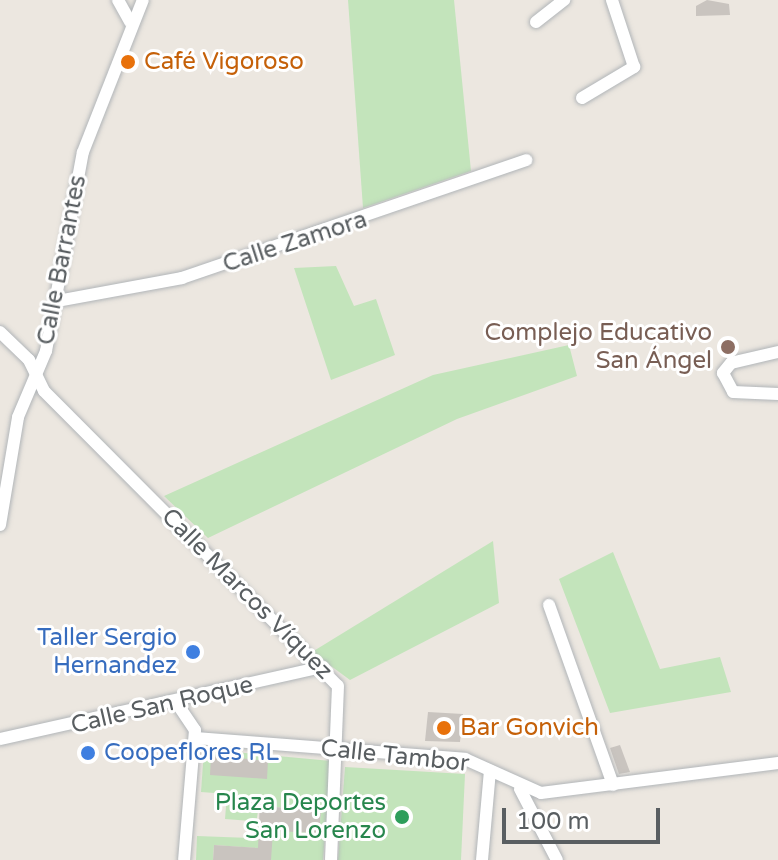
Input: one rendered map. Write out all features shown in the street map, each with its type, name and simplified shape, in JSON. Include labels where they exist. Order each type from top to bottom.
[{"type":"street","points":[[118,0],[130,22]]},
{"type":"street","name":"Calle Barrantes","points":[[0,525],[18,417],[57,301],[83,152],[130,22],[143,0]]},
{"type":"street","points":[[539,0],[548,13]]},
{"type":"street","points":[[536,22],[564,0]]},
{"type":"street","points":[[582,98],[634,67],[612,0]]},
{"type":"street","name":"Calle Zamora","points":[[57,301],[182,278],[526,160]]},
{"type":"street","name":"Calle Marcos Víquez","points":[[0,332],[34,376],[323,667],[342,695],[331,860]]},
{"type":"street","points":[[778,352],[731,363],[723,373],[733,392],[778,394]]},
{"type":"street","points":[[549,605],[613,785]]},
{"type":"street","name":"Calle San Roque","points":[[0,739],[323,667]]},
{"type":"street","points":[[176,702],[190,715],[195,738],[184,860]]},
{"type":"street","name":"Calle Tambor","points":[[195,738],[465,759],[520,789]]},
{"type":"street","points":[[557,860],[520,789],[613,785],[778,763]]},
{"type":"street","points":[[482,860],[490,770]]},
{"type":"green space","points":[[348,0],[454,0],[471,171],[363,208]]},
{"type":"green space","points":[[336,266],[354,306],[376,299],[395,355],[331,380],[294,268]]},
{"type":"green space","points":[[569,345],[577,376],[457,419],[208,538],[164,496],[433,375]]},
{"type":"green space","points":[[493,541],[499,603],[350,680],[312,652]]},
{"type":"green space","points":[[613,552],[660,669],[720,657],[731,692],[610,713],[559,579]]},
{"type":"green space","points":[[204,749],[331,761],[323,860],[271,860],[271,849],[214,845],[213,860],[196,860],[197,836],[250,838],[251,821],[225,819],[227,794],[201,792]],"holes":[[[260,798],[274,799],[274,807],[321,810],[319,833],[256,824]]]},
{"type":"green space","name":"Plaza Deportes San Lorenzo","points":[[345,767],[465,774],[461,860],[338,860]]},
{"type":"building","points":[[707,0],[729,4],[730,15],[696,16],[696,6]]},
{"type":"building","name":"Bar Gonvich","points":[[428,712],[463,714],[460,742],[425,741]]},
{"type":"building","points":[[620,745],[630,772],[619,774],[610,748]]},
{"type":"building","points":[[211,755],[268,761],[267,779],[210,775]]},
{"type":"building","points":[[260,798],[275,799],[274,807],[321,810],[319,833],[273,831],[271,860],[213,860],[214,845],[258,848]]},
{"type":"place","name":"Café Vigoroso","points":[[128,62]]},
{"type":"place","name":"Complejo Educativo San Ángel","points":[[728,347]]},
{"type":"place","name":"Taller Sergio Hernandez","points":[[193,652]]},
{"type":"place","name":"Bar Gonvich","points":[[444,728]]},
{"type":"place","name":"Coopeflores RL","points":[[88,753]]},
{"type":"place","name":"Plaza Deportes San Lorenzo","points":[[402,817]]}]
